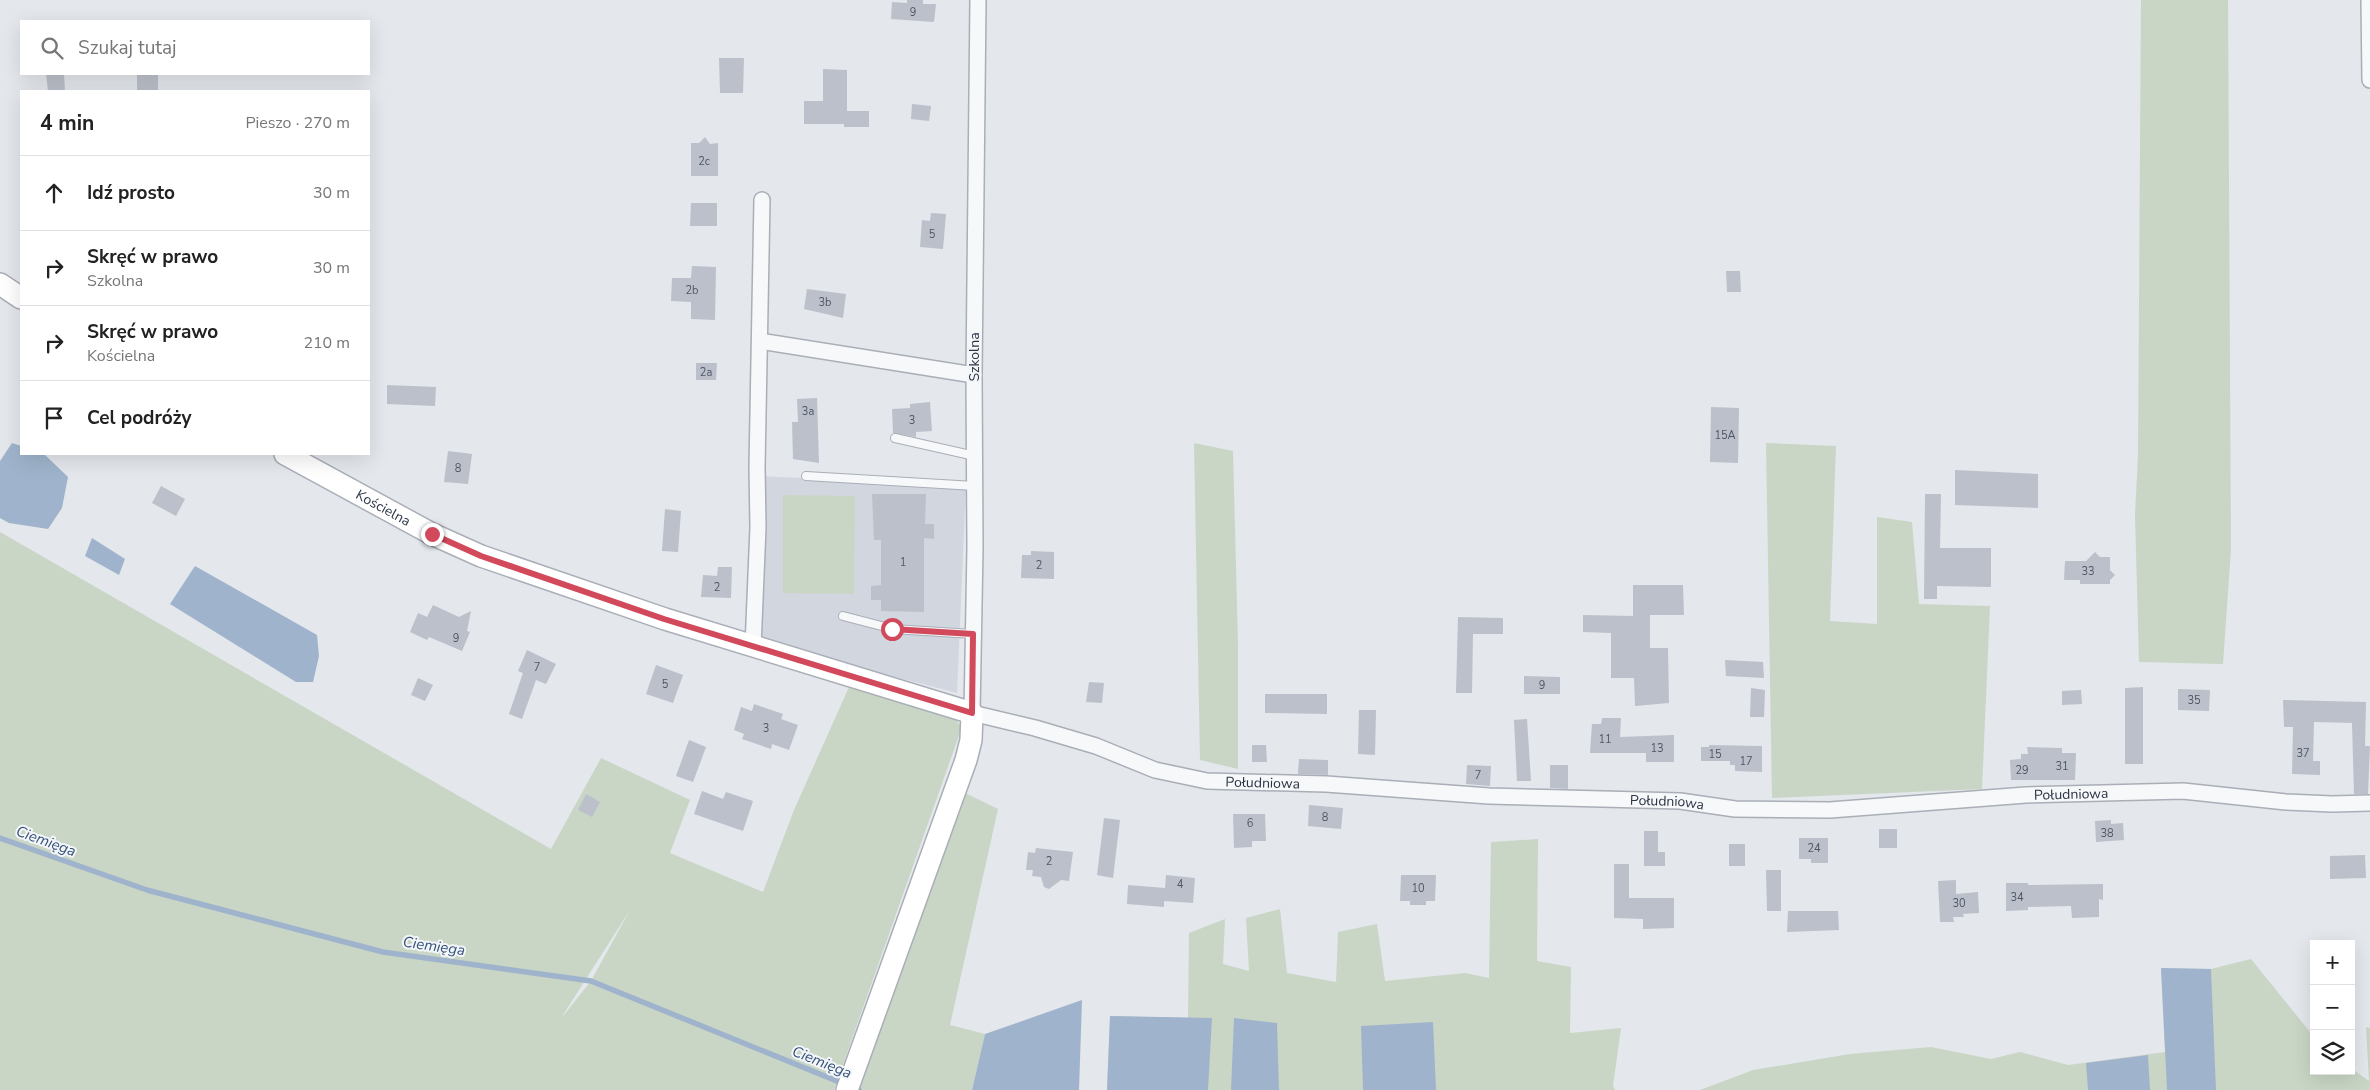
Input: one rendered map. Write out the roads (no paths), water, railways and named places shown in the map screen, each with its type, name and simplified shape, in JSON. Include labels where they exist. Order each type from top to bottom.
[{"type":"street","name":"Szkolna","points":[[972,713],[978,0]]},
{"type":"street","points":[[2369,0],[2370,80]]},
{"type":"street","points":[[753,647],[758,527],[762,200]]},
{"type":"street","points":[[0,284],[20,297]]},
{"type":"street","points":[[760,342],[974,375]]},
{"type":"street","name":"Kościelna","points":[[287,455],[432,534],[481,556],[753,647],[972,713]]},
{"type":"street","points":[[846,1090],[966,760],[971,740],[972,713]]},
{"type":"street","name":"Południowa","points":[[972,713],[1035,728],[1096,746],[1154,770],[1207,781],[1326,784],[1489,796],[1680,801],[1735,809],[1830,810],[2026,795],[2183,791],[2295,802],[2332,804],[2370,803]]},
{"type":"lane","points":[[896,438],[975,456]]},
{"type":"lane","points":[[806,476],[975,486]]},
{"type":"lane","points":[[843,616],[892,629],[973,634]]},
{"type":"water","points":[[12,443],[20,446],[20,455],[45,455],[68,477],[62,508],[48,529],[9,523],[0,518],[0,461]]},
{"type":"water","points":[[92,538],[125,559],[119,575],[85,556]]},
{"type":"water","points":[[195,566],[317,635],[319,656],[313,682],[296,682],[170,604]]},
{"type":"water","points":[[2161,968],[2211,969],[2216,1090],[2167,1090]]},
{"type":"water","points":[[1082,1000],[1079,1090],[972,1090],[985,1034]]},
{"type":"water","points":[[1110,1016],[1212,1018],[1208,1090],[1107,1090]]},
{"type":"water","points":[[1234,1018],[1277,1023],[1279,1090],[1231,1090]]},
{"type":"water","points":[[1433,1022],[1436,1090],[1363,1090],[1361,1026]]},
{"type":"water","points":[[2148,1055],[2150,1090],[2088,1090],[2086,1063]]},
{"type":"waterway","name":"Ciemięga","points":[[0,838],[147,890],[383,952],[591,981],[859,1090]]}]
